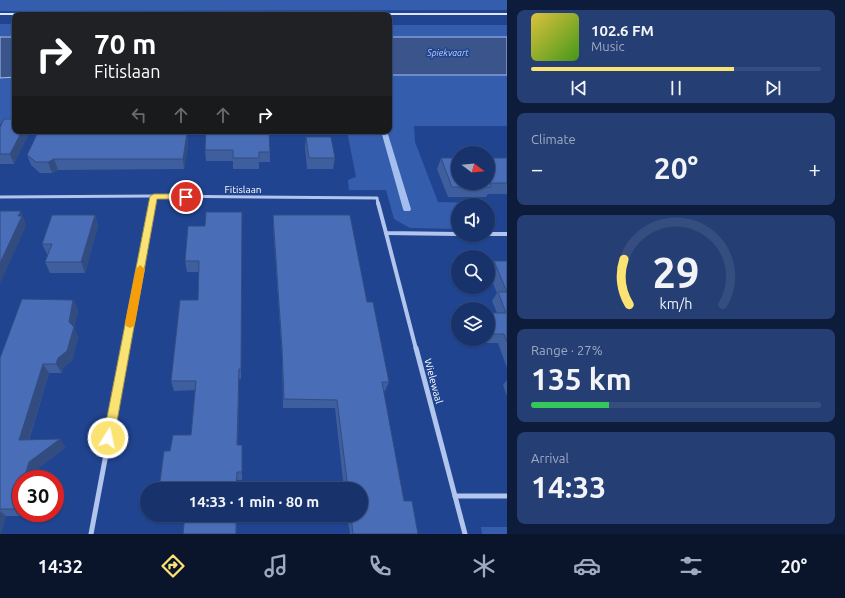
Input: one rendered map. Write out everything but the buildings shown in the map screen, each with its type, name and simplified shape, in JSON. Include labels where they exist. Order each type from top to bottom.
[{"type":"main road","points":[[0,14],[12,14]]},
{"type":"main road","points":[[392,14],[507,14]]},
{"type":"street","name":"Fitislaan","points":[[0,198],[154,196],[377,198],[386,233]]},
{"type":"street","points":[[91,534],[154,196]]},
{"type":"street","points":[[386,233],[451,234]]},
{"type":"street","name":"Wielewaal","points":[[386,233],[465,534]]},
{"type":"street","points":[[495,234],[507,234]]},
{"type":"street","points":[[455,496],[507,496]]},
{"type":"shaded area","points":[[0,0],[507,0],[507,10],[0,11]]},
{"type":"shaded area","points":[[0,24],[12,24],[12,37],[0,37]]},
{"type":"shaded area","points":[[392,25],[507,25],[507,37],[392,37]]},
{"type":"shaded area","points":[[392,75],[507,75],[507,126],[414,126],[415,142],[438,202],[451,202],[451,229],[410,228],[394,219],[386,190],[349,190],[348,180],[356,177],[348,134],[392,134]]},
{"type":"shaded area","points":[[12,77],[12,124],[0,124],[0,78]]},
{"type":"shaded area","points":[[481,527],[507,527],[507,534],[482,534]]},
{"type":"water","points":[[0,37],[12,37],[12,77],[0,78]]},
{"type":"water","name":"Spiekvaart","points":[[392,37],[507,37],[507,75],[392,75]]},
{"type":"waterway","points":[[385,134],[407,209]]},
{"type":"slow traffic","points":[[130,323],[140,269]]},
{"type":"route","points":[[108,438],[154,196],[186,197]]}]
